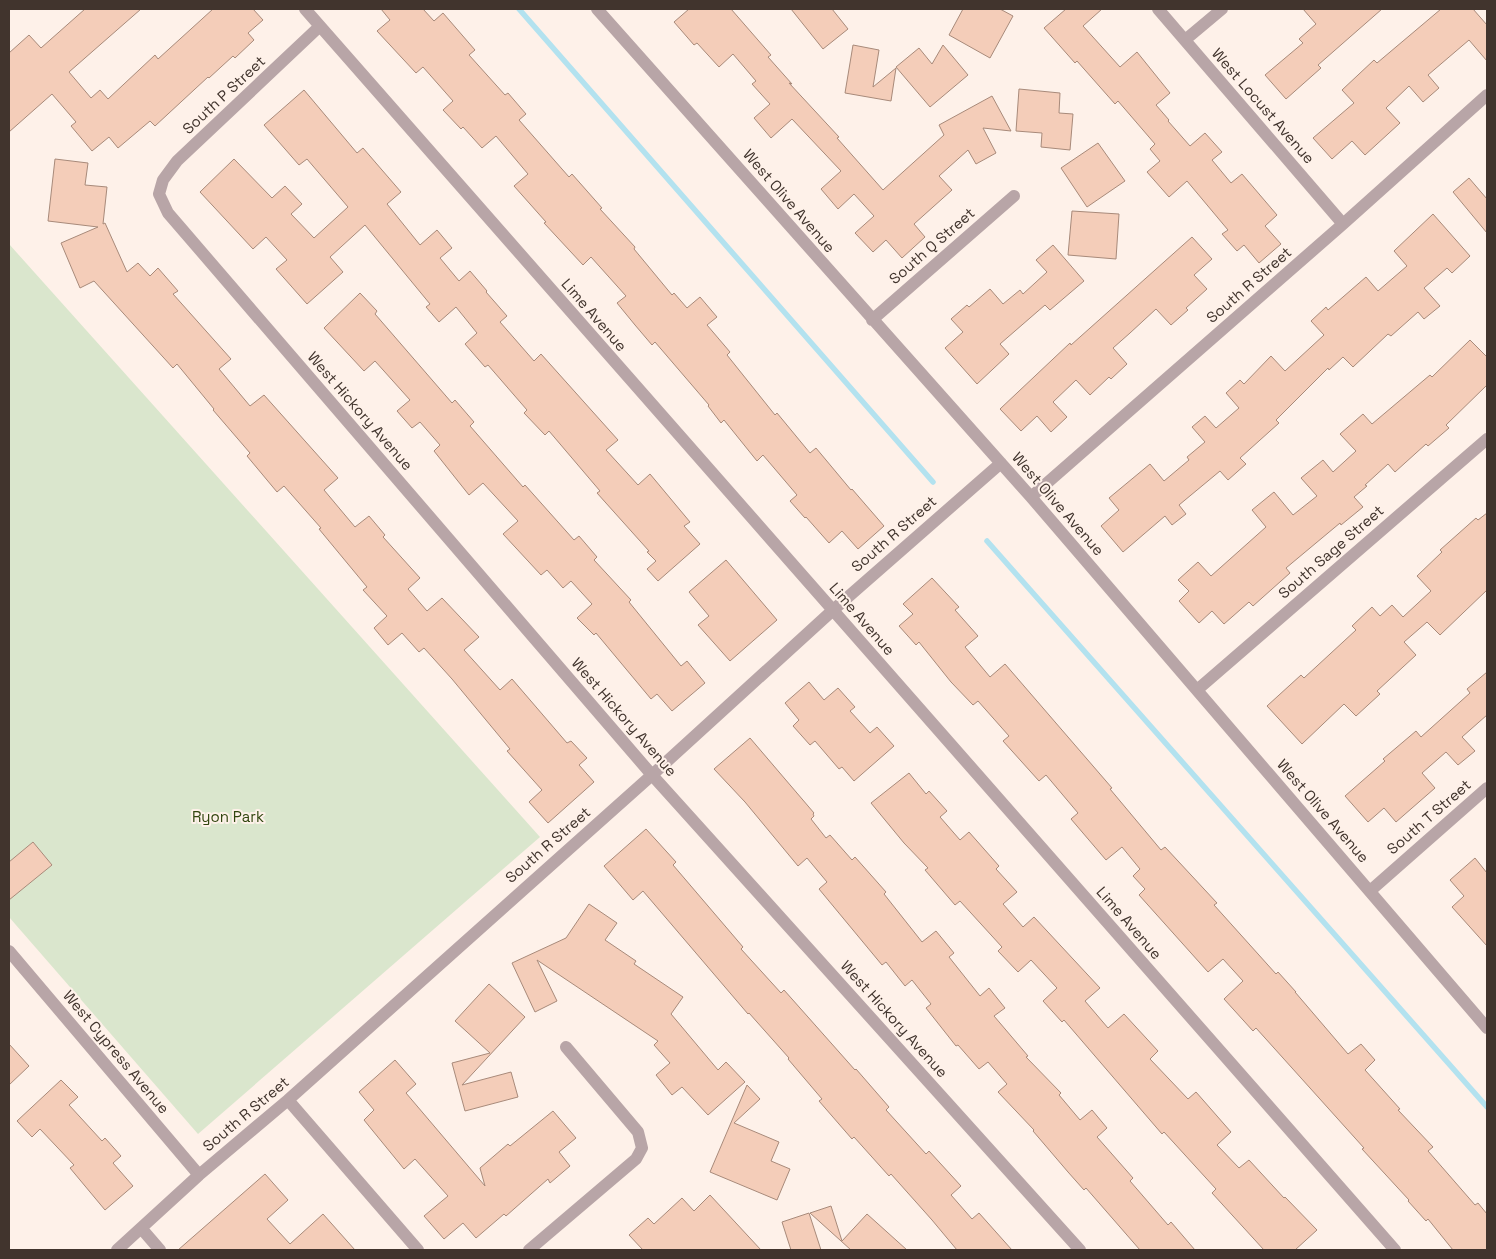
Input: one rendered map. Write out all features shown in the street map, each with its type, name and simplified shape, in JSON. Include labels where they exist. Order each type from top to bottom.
[{"type":"street","name":"Lime Avenue","points":[[305,9],[1395,1250]]},
{"type":"street","name":"West Olive Avenue","points":[[597,9],[1031,497],[1487,1028]]},
{"type":"street","name":"West Locust Avenue","points":[[1158,9],[1343,224]]},
{"type":"street","points":[[1185,40],[1222,9]]},
{"type":"street","name":"South P Street","points":[[159,194],[163,180],[177,162],[320,26]]},
{"type":"street","name":"South R Street","points":[[1031,497],[1343,224],[1487,95]]},
{"type":"street","name":"West Hickory Avenue","points":[[159,194],[168,213],[652,775],[1080,1250]]},
{"type":"street","name":"South Q Street","points":[[872,320],[1014,196]]},
{"type":"street","name":"South Sage Street","points":[[1197,690],[1487,439]]},
{"type":"street","name":"South R Street","points":[[118,1250],[200,1175],[288,1100],[652,775],[832,610],[1001,463]]},
{"type":"street","name":"South T Street","points":[[1370,891],[1487,788]]},
{"type":"street","name":"West Cypress Avenue","points":[[9,951],[200,1175]]},
{"type":"street","points":[[529,1250],[636,1159],[642,1148],[638,1132],[566,1047]]},
{"type":"street","points":[[288,1100],[418,1250]]},
{"type":"street","points":[[141,1228],[160,1250]]},
{"type":"green space","name":"Ryon Park","points":[[9,244],[540,837],[198,1134],[9,917]]},
{"type":"building","points":[[85,9],[141,9],[69,72],[91,98],[100,90],[108,99],[155,55],[158,59],[213,9],[253,9],[263,20],[248,33],[254,40],[235,58],[233,56],[208,77],[155,126],[150,121],[118,148],[109,137],[92,151],[71,126],[76,122],[52,94],[9,132],[9,53],[29,35],[41,48]]},
{"type":"building","points":[[381,9],[423,9],[434,21],[443,13],[475,50],[469,55],[505,95],[508,93],[526,114],[519,120],[569,177],[572,174],[602,208],[600,209],[635,247],[634,249],[672,295],[674,293],[687,308],[700,297],[717,317],[707,325],[730,352],[727,355],[775,415],[777,413],[810,453],[816,448],[884,526],[858,549],[842,531],[829,543],[790,501],[797,495],[763,455],[757,461],[724,420],[721,423],[709,405],[655,342],[652,345],[635,325],[617,303],[626,296],[591,257],[583,265],[544,223],[546,222],[514,186],[528,174],[496,136],[482,148],[463,127],[461,129],[443,110],[453,101],[423,67],[416,73],[377,31],[390,20]]},
{"type":"building","points":[[689,9],[731,9],[771,55],[768,57],[792,84],[789,83],[839,137],[837,138],[883,190],[944,135],[939,125],[992,96],[1011,131],[983,128],[996,153],[976,164],[968,150],[939,176],[952,190],[914,224],[925,237],[902,258],[886,240],[873,252],[855,233],[874,216],[854,194],[838,209],[821,189],[841,171],[792,119],[771,138],[754,118],[770,104],[752,84],[756,81],[733,54],[719,67],[697,43],[694,45],[674,22]]},
{"type":"building","points":[[791,9],[832,9],[848,29],[823,49]]},
{"type":"building","points":[[963,9],[1000,9],[1013,16],[990,58],[949,35]]},
{"type":"building","points":[[1066,9],[1102,9],[1083,26],[1120,67],[1137,52],[1170,93],[1156,105],[1168,121],[1190,146],[1205,133],[1222,152],[1212,160],[1231,183],[1242,174],[1277,215],[1265,226],[1281,244],[1259,263],[1244,245],[1237,251],[1222,234],[1228,230],[1187,181],[1169,197],[1147,172],[1160,161],[1150,149],[1155,144],[1118,101],[1115,104],[1077,61],[1075,63],[1044,28]]},
{"type":"building","points":[[1303,9],[1382,9],[1318,65],[1321,68],[1286,99],[1265,75],[1303,43],[1299,39],[1316,24]]},
{"type":"building","points":[[1441,9],[1473,9],[1487,25],[1487,61],[1469,40],[1428,75],[1439,88],[1423,102],[1409,86],[1386,108],[1400,123],[1365,155],[1352,141],[1332,159],[1313,138],[1354,103],[1342,90],[1374,60],[1377,63]]},
{"type":"building","points":[[853,45],[879,50],[873,87],[896,68],[891,101],[845,93]]},
{"type":"building","points":[[943,45],[968,75],[930,107],[896,67],[919,48],[932,64]]},
{"type":"building","points":[[1019,89],[1060,93],[1059,113],[1073,114],[1070,150],[1041,147],[1042,133],[1016,131]]},
{"type":"building","points":[[304,90],[357,153],[363,148],[401,192],[387,204],[420,245],[437,230],[452,248],[440,258],[459,281],[470,271],[507,316],[500,322],[534,361],[541,354],[618,440],[606,450],[638,485],[650,474],[690,522],[684,526],[700,544],[658,581],[647,569],[656,561],[647,552],[649,551],[597,493],[600,491],[549,431],[545,435],[524,413],[527,410],[488,365],[485,367],[465,344],[477,333],[456,307],[439,322],[426,307],[430,304],[365,225],[330,257],[343,272],[307,304],[276,269],[287,260],[266,237],[253,249],[200,192],[234,159],[272,198],[285,186],[302,204],[291,214],[314,238],[348,207],[307,159],[299,165],[264,125]]},
{"type":"building","points":[[1098,143],[1125,181],[1087,207],[1061,168]]},
{"type":"building","points":[[55,159],[88,163],[85,185],[107,187],[103,224],[105,223],[127,272],[138,263],[150,276],[158,268],[178,291],[173,294],[231,359],[219,369],[250,406],[264,395],[338,478],[324,490],[355,527],[369,516],[385,535],[383,537],[420,578],[408,589],[427,611],[442,598],[479,637],[464,650],[500,690],[512,679],[567,743],[571,741],[587,758],[579,765],[594,782],[548,823],[529,802],[542,790],[507,751],[510,749],[452,679],[424,648],[419,652],[402,633],[388,645],[374,628],[387,616],[363,590],[367,587],[319,529],[321,528],[284,486],[277,492],[247,456],[250,453],[177,364],[173,368],[94,281],[80,288],[61,243],[98,227],[48,221]]},
{"type":"building","points":[[1469,178],[1487,199],[1487,233],[1453,192]]},
{"type":"building","points":[[1072,211],[1119,214],[1116,259],[1068,255]]},
{"type":"building","points":[[1433,214],[1470,256],[1452,273],[1447,268],[1424,288],[1440,306],[1424,319],[1418,312],[1391,336],[1388,334],[1353,367],[1343,357],[1329,370],[1328,368],[1276,420],[1279,423],[1240,458],[1246,464],[1228,480],[1220,471],[1179,505],[1186,514],[1172,525],[1165,516],[1123,552],[1101,526],[1119,510],[1109,498],[1150,464],[1164,481],[1189,460],[1187,457],[1205,442],[1192,427],[1205,416],[1216,428],[1239,408],[1226,393],[1240,380],[1244,384],[1271,356],[1285,371],[1324,335],[1311,321],[1326,307],[1328,310],[1366,277],[1378,291],[1407,266],[1394,251]]},
{"type":"building","points":[[1192,237],[1212,259],[1194,275],[1207,289],[1171,325],[1156,309],[1113,348],[1127,364],[1111,379],[1109,377],[1090,395],[1076,380],[1053,402],[1067,417],[1051,432],[1037,416],[1021,431],[1000,409],[1070,343],[1071,345]]},
{"type":"building","points":[[1053,245],[1084,281],[1050,310],[1045,305],[1000,344],[1009,354],[977,384],[945,348],[963,332],[951,319],[990,289],[1003,304],[1020,290],[1023,294],[1047,272],[1036,260]]},
{"type":"building","points":[[360,293],[377,311],[375,314],[452,403],[455,400],[474,422],[470,426],[523,487],[525,485],[574,540],[579,536],[597,557],[594,560],[631,600],[629,602],[681,666],[687,661],[705,683],[672,711],[657,694],[651,699],[596,633],[594,635],[577,618],[592,604],[571,581],[563,588],[547,570],[541,575],[503,534],[518,521],[483,483],[469,495],[434,451],[440,445],[420,422],[412,428],[397,411],[410,400],[375,361],[364,371],[324,328]]},
{"type":"building","points":[[1470,340],[1487,357],[1487,385],[1446,425],[1449,428],[1428,446],[1426,444],[1395,472],[1388,464],[1354,497],[1363,507],[1341,525],[1340,523],[1286,568],[1290,573],[1253,606],[1249,602],[1224,624],[1212,611],[1199,623],[1179,601],[1189,591],[1178,580],[1198,562],[1211,576],[1266,527],[1252,510],[1274,492],[1293,515],[1317,496],[1301,478],[1323,460],[1333,472],[1356,451],[1340,434],[1363,414],[1372,424],[1430,375],[1432,377]]},
{"type":"building","points":[[1487,513],[1487,590],[1440,635],[1427,622],[1404,642],[1416,655],[1377,691],[1380,694],[1356,716],[1344,704],[1302,744],[1267,706],[1301,675],[1304,678],[1356,630],[1352,626],[1372,607],[1380,616],[1392,605],[1403,617],[1431,591],[1417,576],[1442,552],[1440,550],[1476,518],[1478,520]]},
{"type":"building","points":[[726,560],[777,620],[730,661],[698,625],[709,616],[689,592]]},
{"type":"building","points":[[932,578],[959,607],[955,610],[978,636],[965,647],[990,677],[1005,664],[1112,788],[1110,789],[1161,850],[1165,847],[1217,903],[1214,905],[1276,974],[1278,972],[1296,992],[1348,1054],[1361,1044],[1375,1060],[1365,1070],[1400,1109],[1398,1110],[1433,1147],[1428,1151],[1475,1205],[1478,1203],[1487,1214],[1487,1250],[1453,1250],[1428,1219],[1426,1221],[1362,1149],[1364,1148],[1256,1028],[1253,1031],[1224,999],[1243,981],[1223,959],[1208,972],[1139,895],[1145,889],[1133,876],[1140,869],[1122,847],[1106,860],[1071,819],[1078,813],[1046,775],[1039,781],[1003,741],[1009,736],[978,701],[973,705],[951,682],[919,642],[916,645],[899,626],[913,614],[903,604]]},
{"type":"building","points":[[1487,672],[1487,715],[1462,737],[1475,751],[1458,765],[1446,752],[1422,773],[1435,788],[1396,822],[1384,808],[1368,822],[1345,796],[1385,761],[1383,759],[1416,731],[1421,737],[1470,693],[1467,689]]},
{"type":"building","points":[[809,682],[824,700],[838,688],[855,707],[850,711],[870,733],[877,727],[894,746],[854,781],[842,767],[839,769],[815,741],[810,745],[793,726],[799,720],[785,703]]},
{"type":"building","points":[[750,738],[814,813],[811,819],[826,838],[830,835],[852,860],[855,857],[886,892],[884,894],[922,942],[936,931],[954,953],[949,957],[980,996],[989,988],[1005,1008],[994,1016],[1028,1056],[1026,1057],[1061,1093],[1059,1095],[1080,1120],[1092,1110],[1107,1128],[1097,1137],[1133,1178],[1130,1181],[1168,1225],[1171,1222],[1195,1250],[1140,1250],[1086,1188],[1084,1190],[1034,1130],[998,1092],[1007,1084],[988,1062],[979,1069],[958,1045],[956,1046],[926,1008],[931,1004],[912,980],[905,986],[886,962],[882,965],[819,889],[827,882],[807,858],[798,866],[745,802],[714,769]]},
{"type":"building","points":[[909,773],[926,794],[929,791],[947,811],[940,817],[960,840],[969,832],[999,866],[996,869],[1017,892],[1003,904],[1023,927],[1034,917],[1100,988],[1085,1001],[1108,1028],[1124,1014],[1158,1051],[1150,1059],[1188,1099],[1196,1092],[1231,1132],[1217,1145],[1239,1168],[1249,1160],[1317,1230],[1295,1250],[1264,1250],[1212,1193],[1216,1189],[1164,1132],[1162,1134],[1064,1020],[1062,1022],[1043,1001],[1057,988],[1031,960],[1018,972],[998,951],[1002,947],[960,901],[955,905],[925,870],[928,868],[904,843],[871,803]]},
{"type":"building","points":[[646,829],[676,862],[673,865],[743,947],[741,949],[781,993],[784,990],[856,1069],[889,1107],[886,1110],[926,1154],[929,1151],[961,1186],[951,1195],[972,1219],[979,1213],[1012,1250],[957,1250],[891,1174],[889,1176],[854,1137],[852,1139],[819,1101],[822,1099],[789,1058],[748,1014],[643,891],[633,900],[604,866]]},
{"type":"building","points":[[33,842],[52,865],[9,900],[9,862]]},
{"type":"building","points":[[1475,858],[1487,873],[1487,946],[1452,907],[1464,896],[1450,880]]},
{"type":"building","points":[[589,904],[617,923],[605,940],[636,961],[634,964],[683,997],[671,1014],[718,1070],[726,1062],[745,1082],[708,1115],[682,1087],[672,1095],[656,1075],[670,1063],[654,1045],[658,1041],[537,960],[557,1001],[535,1012],[512,963],[566,938]]},
{"type":"building","points":[[489,984],[525,1017],[462,1085],[511,1072],[518,1097],[465,1111],[452,1063],[490,1053],[455,1021]]},
{"type":"building","points":[[9,1044],[29,1066],[9,1085]]},
{"type":"building","points":[[395,1060],[416,1084],[406,1093],[485,1186],[480,1168],[508,1144],[510,1146],[553,1111],[576,1138],[559,1152],[570,1166],[550,1183],[548,1179],[506,1216],[504,1214],[476,1238],[463,1223],[444,1239],[424,1216],[448,1196],[415,1159],[404,1169],[364,1120],[374,1110],[359,1092]]},
{"type":"building","points":[[61,1080],[78,1097],[69,1105],[102,1141],[105,1138],[121,1156],[113,1163],[133,1186],[105,1210],[70,1168],[74,1165],[40,1129],[32,1137],[17,1121]]},
{"type":"building","points":[[747,1085],[760,1099],[734,1123],[779,1142],[771,1161],[790,1169],[777,1200],[710,1172]]},
{"type":"building","points":[[265,1174],[288,1200],[267,1219],[290,1244],[323,1214],[355,1250],[178,1250]]},
{"type":"building","points":[[710,1195],[761,1250],[643,1250],[629,1235],[648,1218],[654,1224],[682,1198],[694,1211]]},
{"type":"building","points":[[831,1206],[842,1241],[867,1214],[907,1250],[851,1250],[810,1213]]},
{"type":"building","points":[[809,1213],[821,1250],[791,1250],[782,1222]]},
{"type":"waterway","points":[[519,9],[933,482]]},
{"type":"waterway","points":[[987,541],[1487,1107]]}]
